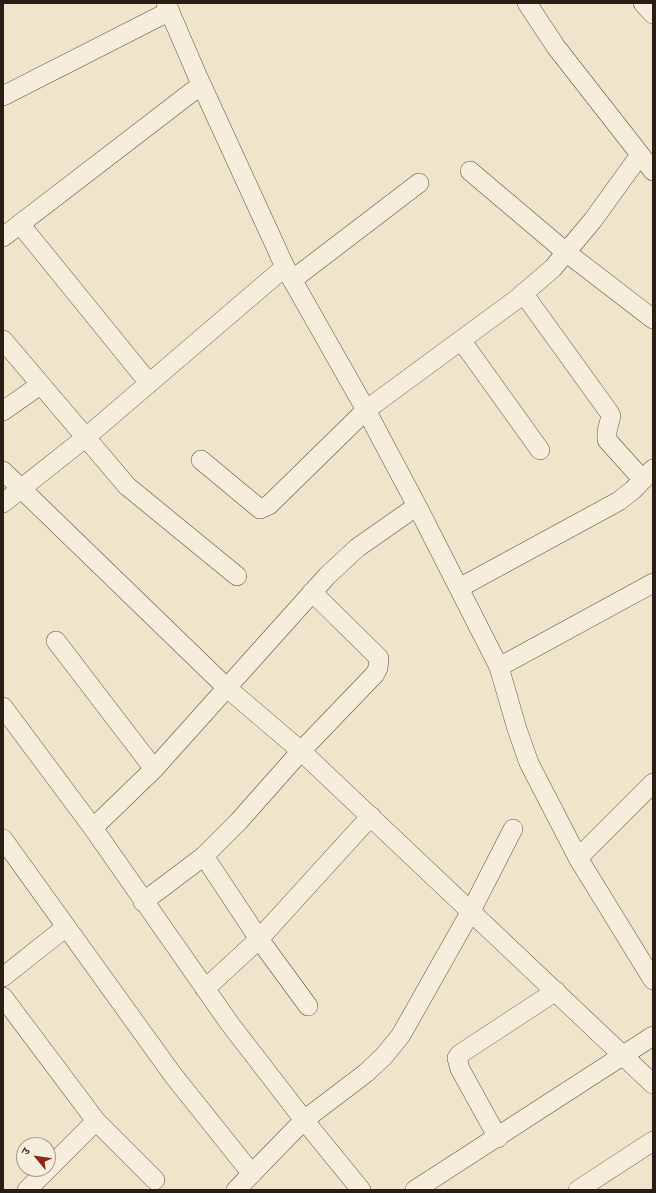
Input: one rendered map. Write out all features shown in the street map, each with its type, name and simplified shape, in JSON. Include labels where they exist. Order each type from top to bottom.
[{"type":"street","points":[[201,460],[260,509],[264,508],[366,410],[523,293],[568,253],[649,165],[556,47],[527,3]]},
{"type":"street","points":[[643,3],[653,14]]},
{"type":"street","points":[[3,96],[168,7],[201,85],[288,274],[366,410],[418,506],[499,666],[517,729],[529,763],[578,858],[653,980]]},
{"type":"street","points":[[3,237],[201,85]]},
{"type":"street","points":[[470,171],[568,253],[653,318]]},
{"type":"street","points":[[3,503],[84,438],[149,383],[288,274],[419,183]]},
{"type":"street","points":[[20,224],[149,383]]},
{"type":"street","points":[[459,588],[619,501],[634,490],[648,474],[607,440],[606,431],[611,416],[609,412],[523,293]]},
{"type":"street","points":[[3,340],[84,438],[127,486],[237,576]]},
{"type":"street","points":[[461,340],[540,450]]},
{"type":"street","points":[[3,411],[40,385]]},
{"type":"street","points":[[3,471],[226,687],[301,751],[371,816],[653,1084]]},
{"type":"street","points":[[93,828],[154,769],[312,592],[357,548],[418,506]]},
{"type":"street","points":[[499,666],[653,583]]},
{"type":"street","points":[[143,902],[204,856],[239,821],[301,751],[375,674],[380,664],[379,658],[312,592]]},
{"type":"street","points":[[56,641],[154,769]]},
{"type":"street","points":[[3,706],[93,828],[143,902],[205,989],[304,1120],[361,1190]]},
{"type":"street","points":[[578,858],[653,784]]},
{"type":"street","points":[[205,989],[259,939],[371,816]]},
{"type":"street","points":[[3,839],[173,1075],[243,1185],[304,1120],[366,1073],[384,1056],[401,1034],[471,911],[513,829]]},
{"type":"street","points":[[204,856],[259,939],[308,1006]]},
{"type":"street","points":[[3,977],[66,927]]},
{"type":"street","points":[[498,1138],[460,1069],[456,1058],[556,991]]},
{"type":"street","points":[[3,997],[96,1121],[155,1180]]},
{"type":"street","points":[[414,1190],[498,1138],[653,1036]]},
{"type":"street","points":[[27,1190],[96,1121]]},
{"type":"street","points":[[578,1190],[653,1142]]}]
